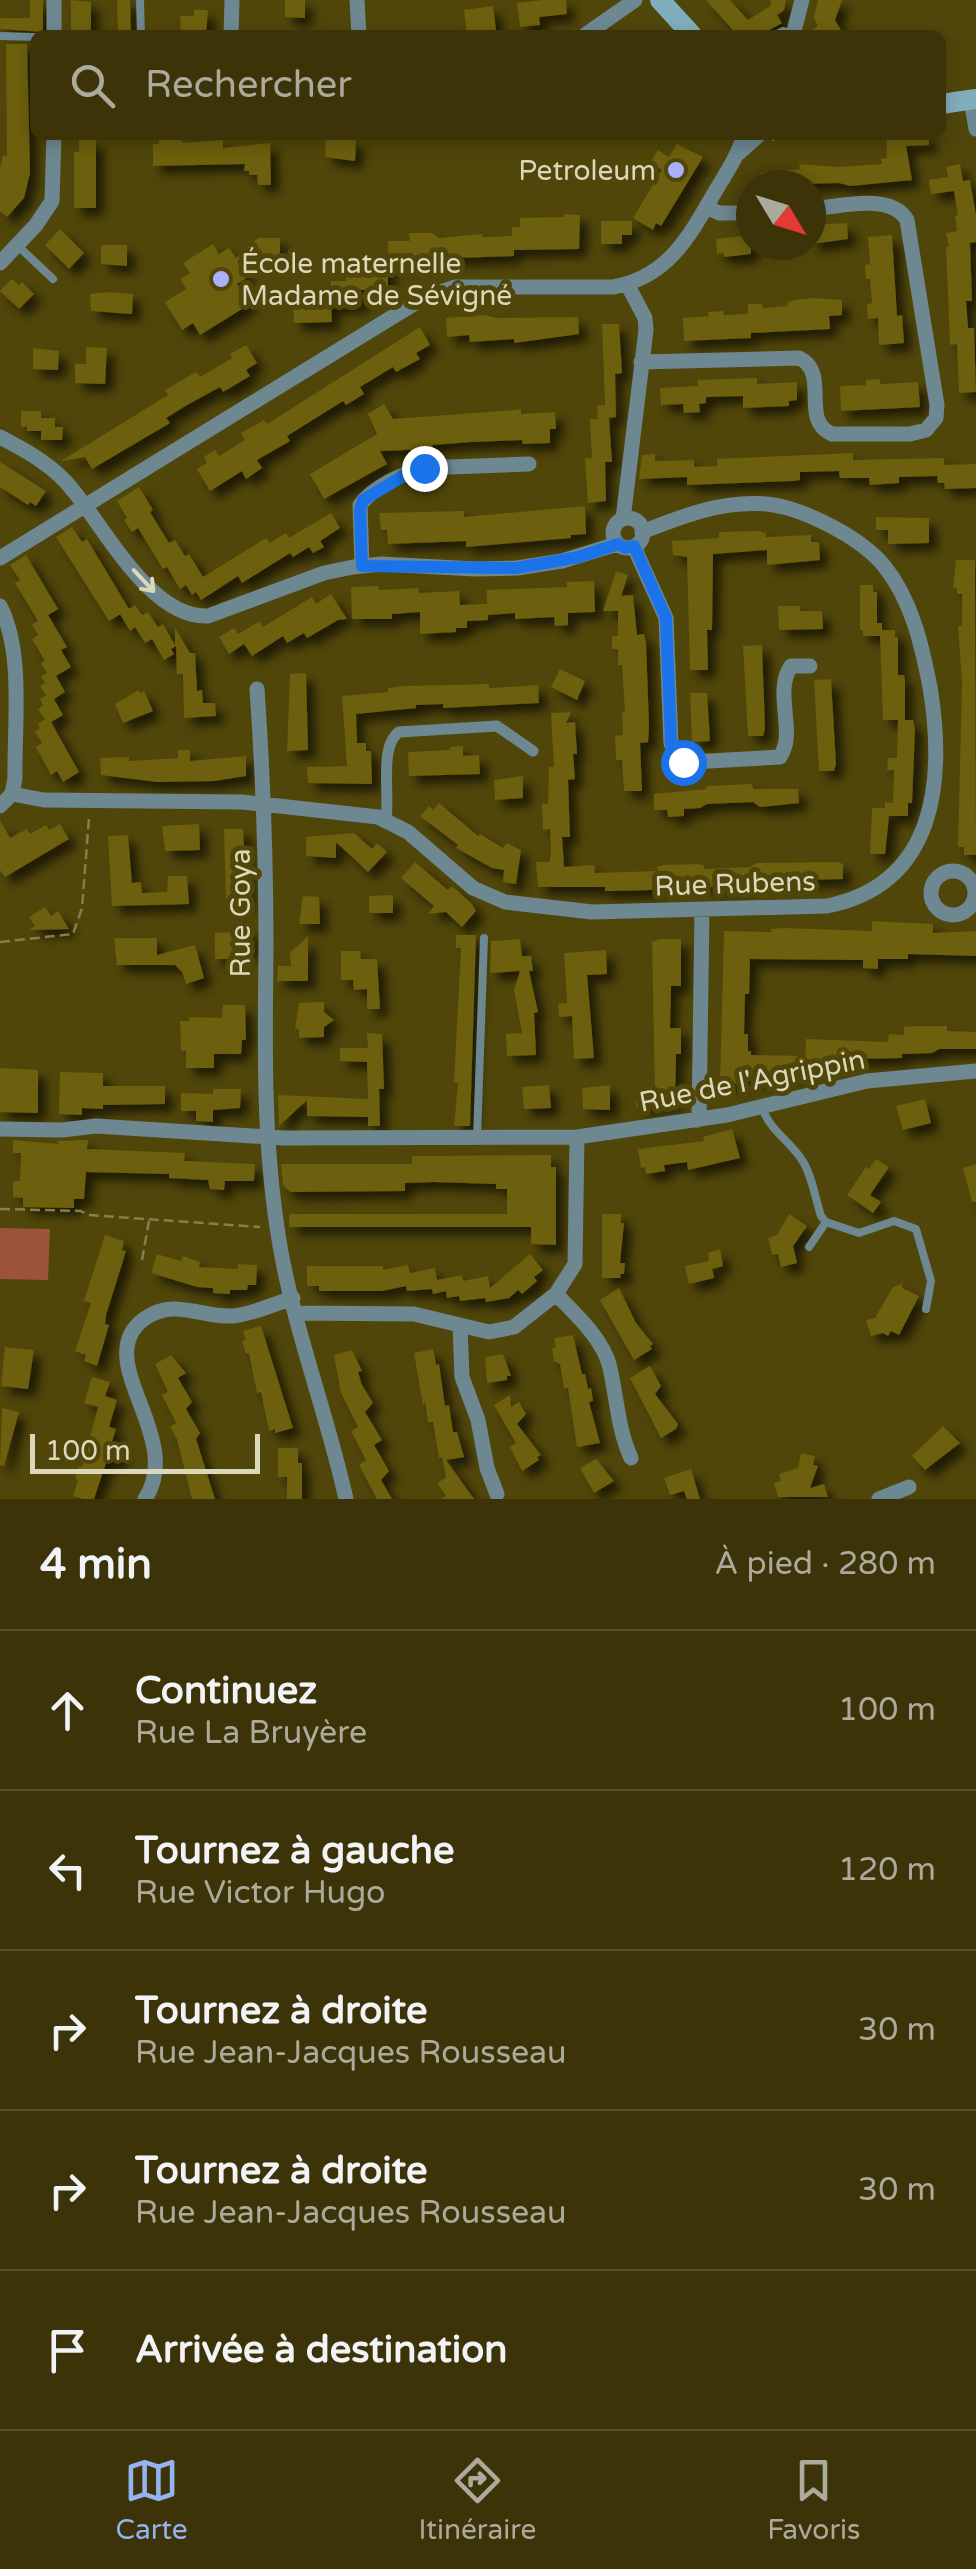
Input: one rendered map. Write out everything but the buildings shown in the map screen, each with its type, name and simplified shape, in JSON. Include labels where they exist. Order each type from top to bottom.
[{"type":"main road","points":[[660,0],[689,30]]},
{"type":"main road","points":[[946,103],[973,100]]},
{"type":"street","points":[[54,0],[54,30]]},
{"type":"street","points":[[232,0],[232,30]]},
{"type":"street","points":[[357,0],[359,30]]},
{"type":"street","points":[[592,30],[636,0]]},
{"type":"street","points":[[796,30],[802,0]]},
{"type":"street","points":[[973,100],[976,128]]},
{"type":"street","points":[[0,263],[10,245],[43,216],[52,200],[54,140]]},
{"type":"street","points":[[0,558],[425,296],[456,288],[627,284],[655,272],[674,256],[706,208],[742,140]]},
{"type":"street","points":[[736,156],[754,140]]},
{"type":"street","points":[[641,362],[799,358],[814,372],[817,417],[832,434],[910,434],[926,430],[936,418],[937,405],[907,220],[890,205],[826,208]]},
{"type":"street","points":[[706,208],[736,213]]},
{"type":"street","points":[[627,284],[646,324],[622,519],[613,531],[631,541],[666,618],[671,743],[677,759],[691,762],[780,757],[786,745],[784,680],[790,666],[810,666]]},
{"type":"street","points":[[0,437],[60,476],[84,504]]},
{"type":"street","points":[[362,566],[360,506],[372,492],[424,468],[528,464]]},
{"type":"street","name":"Rue Rubens","points":[[84,504],[143,581],[164,600],[194,616],[208,616],[324,573],[362,566],[517,568],[579,557],[631,541],[711,508],[768,504],[822,522],[882,564],[904,598],[927,672],[937,740],[930,808],[908,858],[880,884],[841,904],[608,912],[547,908],[494,898],[473,888],[408,832],[386,819]]},
{"type":"street","points":[[622,519],[637,521],[631,541]]},
{"type":"street","points":[[0,606],[14,655],[15,778],[6,799],[264,804],[386,819],[387,749],[391,738],[399,732],[496,726],[532,751]]},
{"type":"street","name":"Rue Goya","points":[[257,690],[264,804],[264,1068],[277,1228],[346,1499]]},
{"type":"street","points":[[908,858],[935,880]]},
{"type":"street","points":[[699,1120],[702,910]]},
{"type":"street","name":"Rue de l'Agrippin","points":[[0,1129],[96,1126],[268,1137],[577,1136],[699,1120],[867,1081],[976,1070]]},
{"type":"street","points":[[149,1498],[155,1476],[155,1450],[142,1401],[125,1361],[129,1338],[136,1327],[170,1308],[230,1316],[294,1306],[414,1314],[489,1332],[514,1328],[556,1294],[568,1279],[578,1249],[577,1136]]},
{"type":"street","points":[[556,1294],[605,1354],[617,1418],[631,1458]]},
{"type":"street","points":[[460,1325],[462,1377],[478,1420],[497,1494]]},
{"type":"street","points":[[879,1499],[909,1487]]},
{"type":"lane","points":[[140,0],[141,30]]},
{"type":"lane","points":[[0,36],[30,37]]},
{"type":"lane","points":[[10,245],[53,280]]},
{"type":"lane","points":[[478,1138],[484,938]]},
{"type":"lane","points":[[762,1107],[772,1129],[792,1145],[805,1165],[826,1222],[859,1232],[894,1222],[916,1229],[932,1282],[926,1308]]},
{"type":"lane","points":[[809,1247],[826,1222]]},
{"type":"path","points":[[0,942],[66,937],[78,928],[90,802]]},
{"type":"path","points":[[0,1209],[81,1211],[277,1228]]},
{"type":"path","points":[[142,1260],[149,1219]]},
{"type":"shaded area","points":[[0,1228],[50,1229],[48,1280],[0,1279]]},
{"type":"place","name":"Petroleum","points":[[676,170]]},
{"type":"place","name":"École maternelle Madame de Sévigné","points":[[221,279]]},
{"type":"route","points":[[424,468],[363,500],[362,566],[517,568],[579,557],[618,544],[625,548],[634,546],[666,618],[672,753],[683,762]]}]
